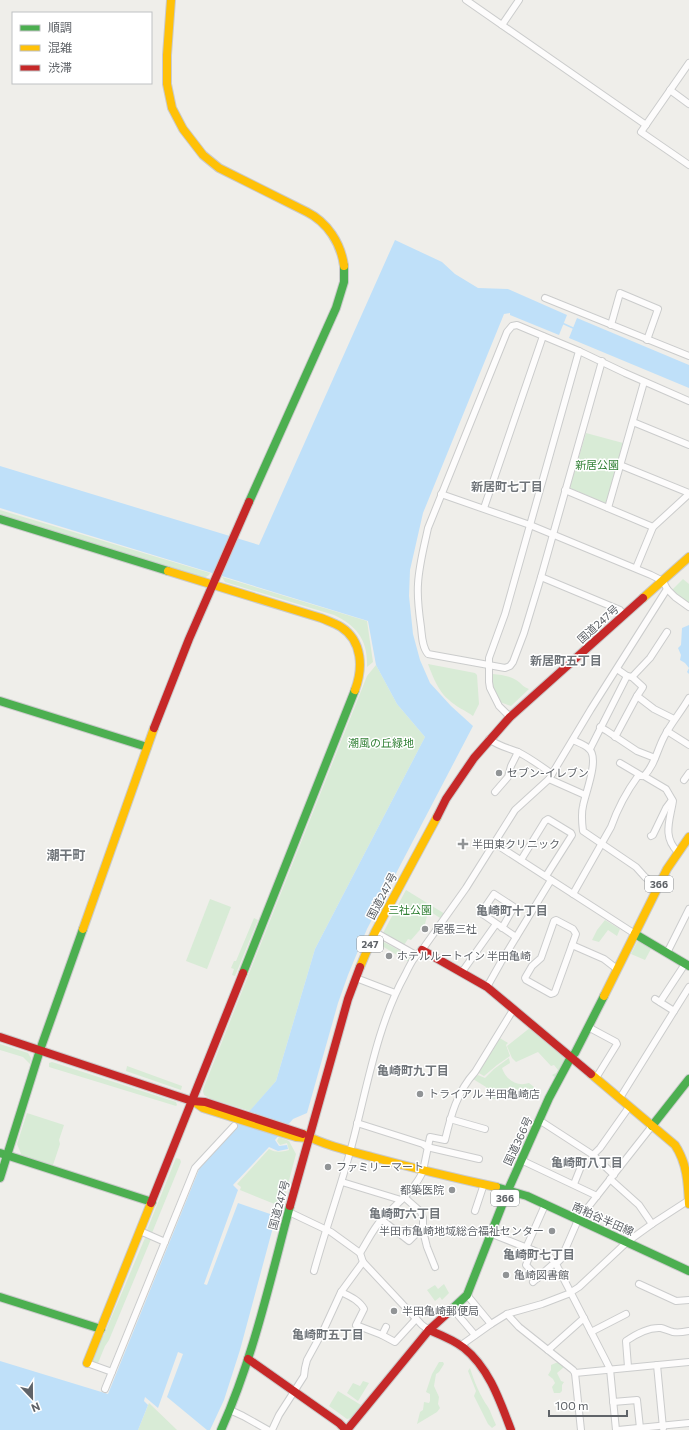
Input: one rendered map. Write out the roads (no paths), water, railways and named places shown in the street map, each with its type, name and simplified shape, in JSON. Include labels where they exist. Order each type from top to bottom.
[{"type":"main road","points":[[0,1178],[4,1154],[147,747],[189,639],[232,538],[335,311],[344,281],[344,268],[337,241],[330,230],[321,221],[310,212],[254,187],[218,168],[207,160],[188,135],[172,108],[168,92],[168,27],[171,0]]},
{"type":"main road","points":[[0,519],[337,624],[344,629],[354,641],[358,649],[361,666],[358,682],[87,1363]]},
{"type":"main road","name":"国道247号","points":[[221,1430],[230,1410],[248,1359],[348,999],[375,932],[446,799],[460,777],[489,739],[510,718],[689,557]]},
{"type":"main road","points":[[0,701],[147,747]]},
{"type":"main road","name":"国道366号","points":[[346,1430],[429,1330],[468,1294],[508,1190],[539,1120],[571,1057],[575,1053],[658,887],[678,852],[689,837]]},
{"type":"main road","points":[[635,934],[687,965]]},
{"type":"main road","points":[[419,952],[462,972],[487,987],[620,1098],[680,1151],[685,1165],[689,1204]]},
{"type":"main road","name":"南粕谷半田線","points":[[0,1037],[192,1101],[205,1102],[238,1120],[293,1133],[350,1151],[423,1171],[508,1190],[545,1205],[689,1271]]},
{"type":"main road","points":[[652,1126],[689,1080]]},
{"type":"main road","points":[[4,1154],[152,1202]]},
{"type":"main road","points":[[0,1297],[101,1329]]},
{"type":"main road","points":[[429,1330],[460,1346],[472,1356],[483,1370],[500,1403],[511,1430]]},
{"type":"main road","points":[[248,1359],[339,1423],[346,1430]]},
{"type":"street","points":[[466,0],[646,125]]},
{"type":"street","points":[[502,25],[519,0]]},
{"type":"street","points":[[689,63],[641,132],[689,165]]},
{"type":"street","points":[[670,90],[689,104]]},
{"type":"street","points":[[611,325],[620,293],[658,309],[647,340]]},
{"type":"street","points":[[545,298],[689,356]]},
{"type":"street","points":[[602,361],[541,577],[524,634],[513,662],[510,666],[505,668],[431,656],[426,652],[424,646],[418,602],[418,584],[428,528],[507,332],[512,326],[518,325],[579,350],[602,361],[644,382],[689,401]]},
{"type":"street","points":[[484,508],[543,336]]},
{"type":"street","points":[[510,718],[495,700],[489,682],[489,658],[505,614],[579,350]]},
{"type":"street","points":[[608,508],[644,382]]},
{"type":"street","points":[[632,422],[689,445]]},
{"type":"street","points":[[620,465],[689,494],[653,527],[636,568]]},
{"type":"street","points":[[565,490],[653,527]]},
{"type":"street","points":[[442,494],[530,525],[636,568],[663,581],[667,589],[689,607]]},
{"type":"street","points":[[541,577],[620,610],[624,615]]},
{"type":"street","points":[[314,1271],[325,1232],[342,1182],[384,1020],[395,993],[419,952],[466,888],[515,810],[550,777],[667,589]]},
{"type":"street","points":[[590,749],[600,727],[630,676],[650,658],[667,632]]},
{"type":"street","points":[[615,736],[632,703],[643,688],[630,676],[617,669]]},
{"type":"street","points":[[637,696],[654,709],[674,719]]},
{"type":"street","points":[[573,894],[611,827],[614,817],[635,780],[638,776],[643,776],[650,769],[667,731],[674,719],[680,714],[689,698]]},
{"type":"street","points":[[600,727],[637,750],[655,758]]},
{"type":"street","points":[[667,731],[689,745]]},
{"type":"street","points":[[489,739],[498,745],[518,752],[535,762],[550,777],[585,795]]},
{"type":"street","points":[[573,740],[590,749],[593,756],[589,783],[582,808],[583,831],[600,844],[636,867],[658,887]]},
{"type":"street","points":[[495,792],[508,777],[511,766],[518,752]]},
{"type":"street","points":[[620,763],[666,789],[672,800],[672,807],[668,819],[669,837],[671,845],[678,852]]},
{"type":"street","points":[[684,780],[689,773]]},
{"type":"street","points":[[651,836],[653,835],[666,808],[672,800]]},
{"type":"street","points":[[487,987],[572,835],[571,833],[548,819],[545,821],[521,860]]},
{"type":"street","points":[[494,843],[635,934]]},
{"type":"street","points":[[502,928],[514,906],[494,894],[481,913],[496,924],[502,928],[516,937]]},
{"type":"street","points":[[666,953],[689,909]]},
{"type":"street","points":[[554,921],[558,921],[576,932],[572,945],[554,993],[551,994],[526,980],[525,978],[532,966],[541,958],[554,921]]},
{"type":"street","points":[[462,972],[496,924]]},
{"type":"street","points":[[375,932],[419,952]]},
{"type":"street","points":[[572,945],[604,959],[617,969]]},
{"type":"street","points":[[674,1011],[658,1000],[687,965]]},
{"type":"street","points":[[356,978],[395,993]]},
{"type":"street","points":[[620,1098],[689,987]]},
{"type":"street","points":[[360,1253],[382,1220],[421,1176],[430,1137],[445,1140],[450,1118],[457,1098],[475,1072],[513,1010]]},
{"type":"street","points":[[588,1027],[616,1042],[617,1044],[596,1078]]},
{"type":"street","points":[[593,1154],[600,1148],[629,1107]]},
{"type":"street","points":[[450,1118],[485,1129]]},
{"type":"street","points":[[105,1389],[194,1168],[238,1120]]},
{"type":"street","points":[[539,1120],[593,1154],[612,1177],[639,1205],[652,1224]]},
{"type":"street","points":[[357,1122],[423,1144],[427,1147],[479,1159]]},
{"type":"street","points":[[545,1205],[529,1249],[526,1265],[535,1280],[561,1259],[578,1220],[652,1126]]},
{"type":"street","points":[[521,1160],[597,1196]]},
{"type":"street","points":[[574,1184],[582,1164]]},
{"type":"street","points":[[342,1182],[403,1198],[421,1212],[423,1218],[423,1231],[427,1247],[435,1267]]},
{"type":"street","points":[[475,1211],[484,1184]]},
{"type":"street","points":[[460,1346],[507,1314],[542,1304],[571,1292],[627,1242],[689,1200]]},
{"type":"street","points":[[289,1212],[360,1253],[363,1262],[416,1319],[429,1330]]},
{"type":"street","points":[[382,1220],[409,1241],[419,1231],[423,1231]]},
{"type":"street","points":[[140,1231],[165,1242]]},
{"type":"street","points":[[492,1234],[550,1257],[556,1264],[610,1369],[617,1430],[663,1428],[689,1423]]},
{"type":"street","points":[[272,1430],[279,1415],[304,1376],[308,1357],[322,1334],[340,1292],[363,1262]]},
{"type":"street","points":[[639,1284],[676,1302],[689,1300]]},
{"type":"street","points":[[340,1292],[354,1299],[364,1308],[356,1325],[382,1335],[395,1342],[416,1319]]},
{"type":"street","points":[[468,1294],[491,1324]]},
{"type":"street","points":[[452,1308],[475,1335]]},
{"type":"street","points":[[507,1314],[519,1327],[575,1373],[581,1430]]},
{"type":"street","points":[[591,1332],[626,1314]]},
{"type":"street","points":[[548,1350],[584,1318]]},
{"type":"street","points":[[382,1335],[386,1327]]},
{"type":"street","points":[[628,1367],[626,1342],[631,1338],[644,1331],[655,1328],[662,1328],[676,1332],[689,1331]]},
{"type":"street","points":[[575,1373],[689,1362]]},
{"type":"street","points":[[87,1363],[112,1372]]},
{"type":"street","points":[[657,1365],[663,1428]]},
{"type":"street","points":[[613,1402],[637,1400],[640,1428]]},
{"type":"street","points":[[230,1410],[268,1430]]},
{"type":"water","points":[[395,240],[442,262],[455,274],[478,288],[508,289],[567,315],[559,335],[510,315],[510,313],[504,314],[423,513],[410,570],[409,596],[413,634],[420,660],[430,683],[451,706],[473,726],[367,929],[338,1003],[307,1113],[293,1119],[275,1140],[279,1146],[287,1145],[288,1149],[278,1151],[269,1147],[233,1185],[238,1190],[204,1284],[207,1285],[238,1203],[276,1216],[240,1350],[224,1400],[210,1430],[207,1430],[167,1397],[183,1354],[178,1352],[158,1408],[145,1397],[144,1401],[148,1405],[138,1430],[0,1430],[0,1361],[108,1394],[200,1167],[276,1081],[315,949],[425,737],[397,704],[376,665],[368,621],[0,508],[0,466],[259,545]]},
{"type":"water","points":[[577,318],[689,365],[689,388],[569,338]]},
{"type":"water","points":[[689,625],[689,668],[680,660],[681,655],[678,648],[681,645],[682,628]]},
{"type":"waterway","points":[[562,323],[573,328]]},
{"type":"place","name":"セブン-イレブン","points":[[499,773]]},
{"type":"place","name":"半田東クリニック","points":[[463,844]]},
{"type":"place","name":"尾張三社","points":[[425,929]]},
{"type":"place","name":"ホテルルートイン 半田亀崎","points":[[389,956]]},
{"type":"place","name":"トライアル 半田亀崎店","points":[[420,1094]]},
{"type":"place","name":"ファミリーマート","points":[[328,1167]]},
{"type":"place","name":"都築医院","points":[[452,1190]]},
{"type":"place","name":"半田市亀崎地域総合福祉センター","points":[[552,1231]]},
{"type":"place","name":"亀崎図書館","points":[[506,1275]]},
{"type":"place","name":"半田亀崎郵便局","points":[[394,1311]]},
{"type":"district","name":"新居町七丁目","points":[[507,487]]},
{"type":"district","name":"新居町五丁目","points":[[566,661]]},
{"type":"district","name":"潮干町","points":[[66,855]]},
{"type":"district","name":"亀崎町十丁目","points":[[512,911]]},
{"type":"district","name":"亀崎町九丁目","points":[[413,1071]]},
{"type":"district","name":"亀崎町八丁目","points":[[587,1163]]},
{"type":"district","name":"亀崎町六丁目","points":[[405,1214]]},
{"type":"district","name":"亀崎町七丁目","points":[[539,1255]]},
{"type":"district","name":"亀崎町五丁目","points":[[328,1335]]},
{"type":"park label","name":"新居公園","points":[[597,465]]},
{"type":"park label","name":"潮風の丘緑地","points":[[381,743]]},
{"type":"park label","name":"三社公園","points":[[410,910]]}]
